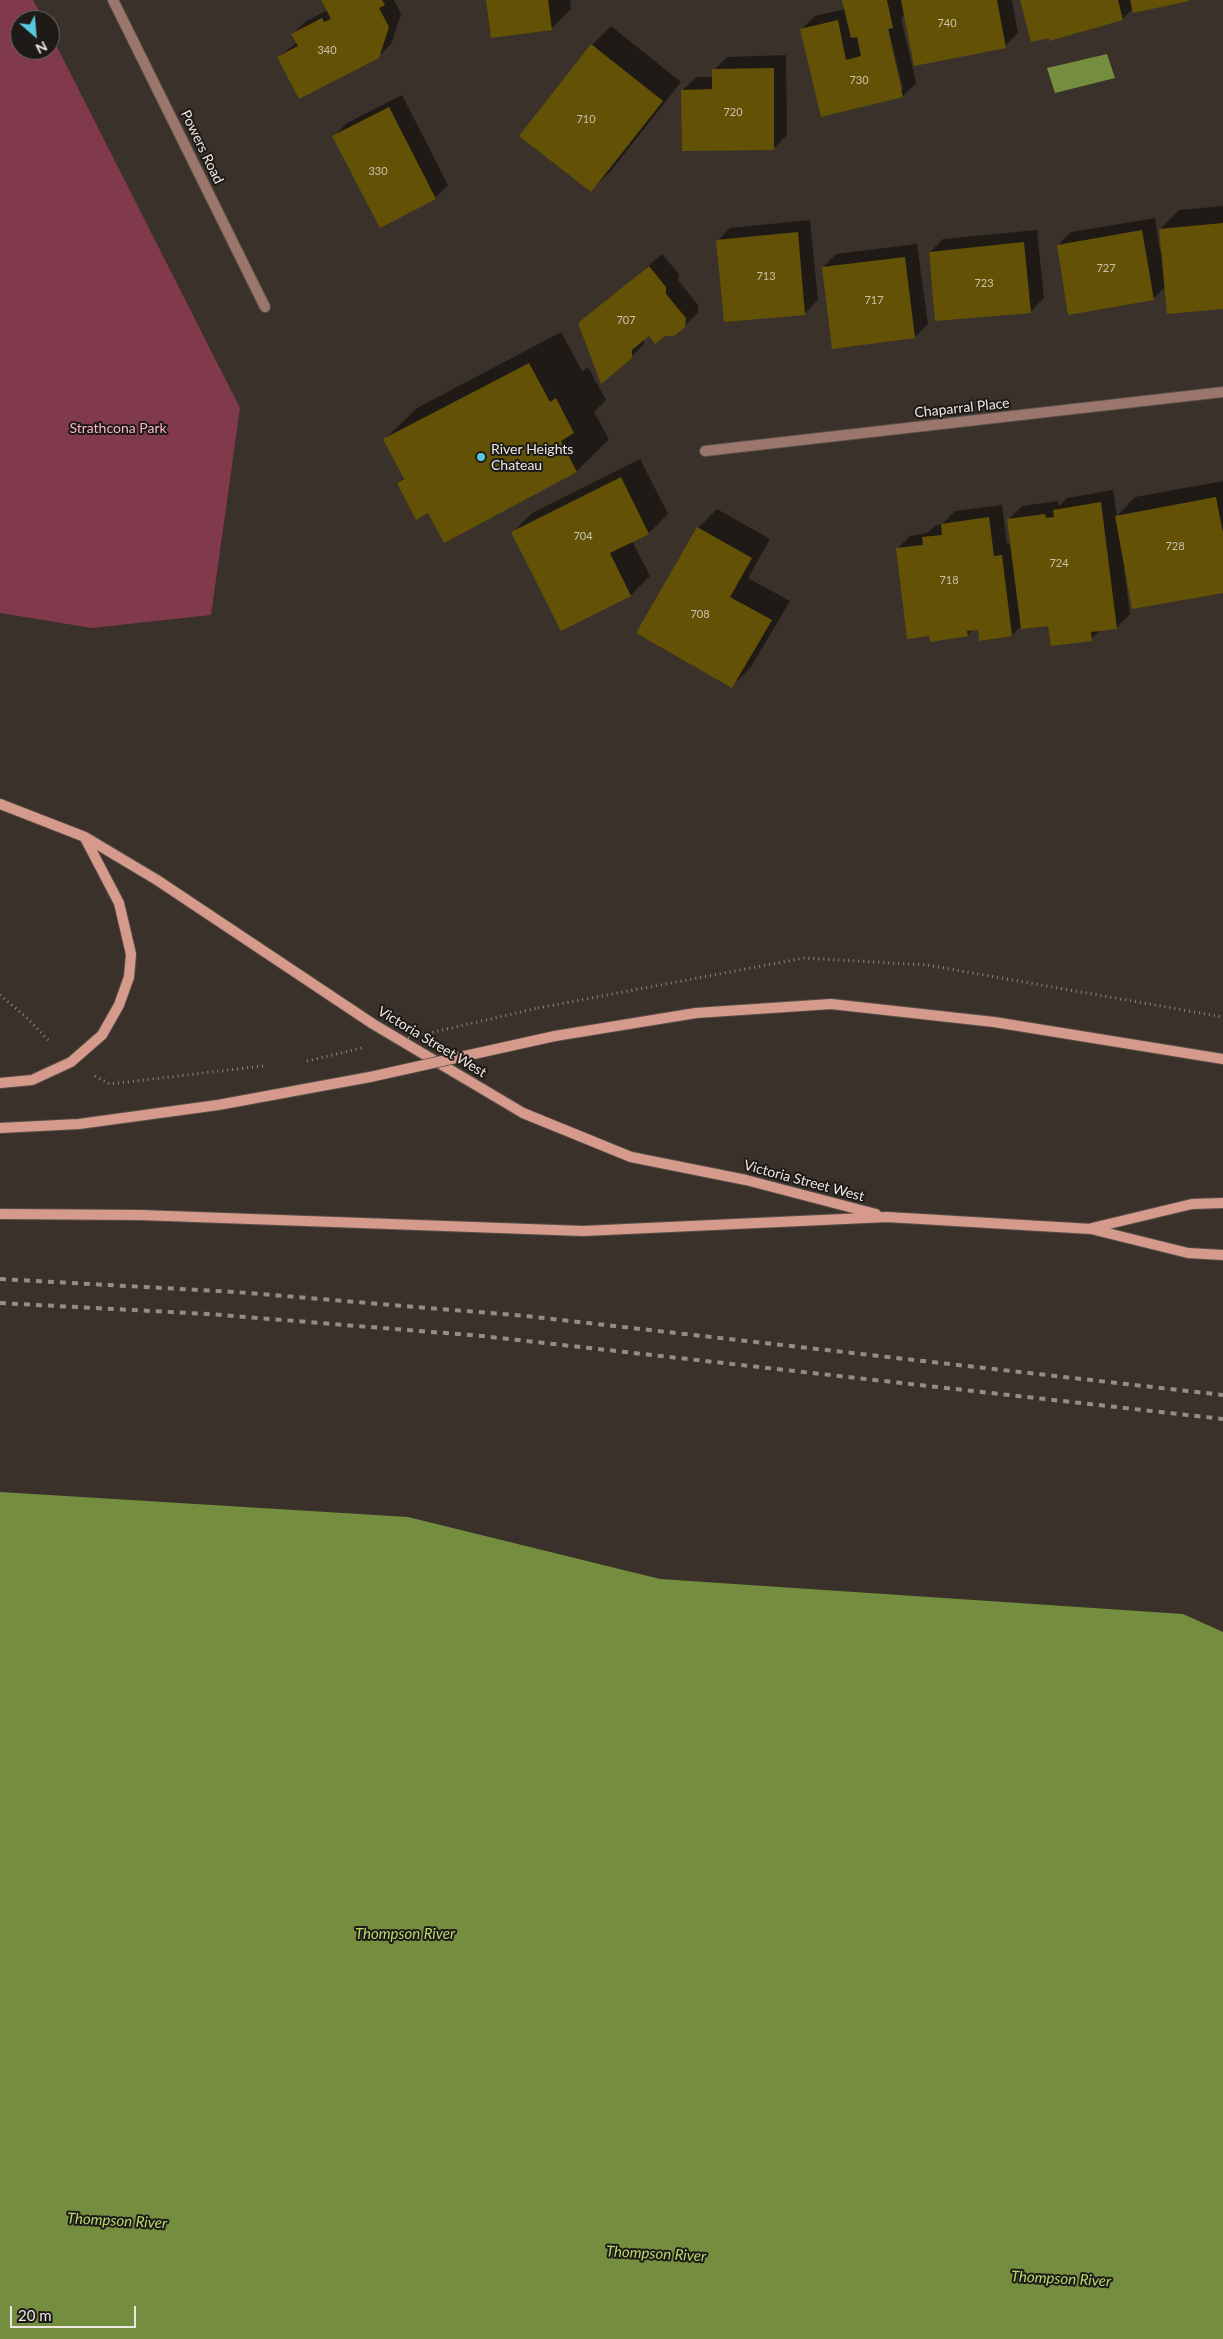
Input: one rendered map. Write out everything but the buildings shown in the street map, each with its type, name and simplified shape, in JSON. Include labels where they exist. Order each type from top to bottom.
[{"type":"main road","name":"Victoria Street West","points":[[0,804],[85,837],[157,880],[373,1024],[523,1113],[631,1156],[746,1180],[887,1217]]},
{"type":"main road","points":[[0,1083],[32,1080],[71,1062],[102,1035],[118,1005],[129,977],[131,954],[118,902],[85,837]]},
{"type":"main road","points":[[0,1128],[79,1124],[218,1105],[370,1077],[555,1036],[696,1013],[831,1004],[994,1022],[1223,1059]]},
{"type":"main road","name":"Victoria Street West","points":[[1091,1229],[1192,1204],[1223,1203]]},
{"type":"main road","name":"Victoria Street West","points":[[0,1214],[140,1214],[583,1231],[887,1217],[1091,1229],[1188,1253],[1223,1255]]},
{"type":"street","name":"Powers Road","points":[[113,0],[265,307]]},
{"type":"street","name":"Chaparral Place","points":[[705,451],[1223,392]]},
{"type":"path","points":[[403,1039],[538,1008]]},
{"type":"path","points":[[297,1062],[365,1048]]},
{"type":"path","points":[[110,1084],[268,1066]]},
{"type":"green space","name":"Strathcona Park","points":[[0,0],[33,0],[38,10],[10,10],[10,60],[60,60],[60,53],[240,408],[211,615],[92,628],[0,613]]},
{"type":"water","points":[[1107,54],[1115,78],[1055,93],[1047,68]]},
{"type":"water","name":"Thompson River","points":[[0,1492],[408,1517],[660,1579],[1183,1614],[1223,1632],[1223,2339],[0,2339]]},
{"type":"railway","points":[[0,1279],[235,1292],[526,1316],[1223,1395]]},
{"type":"railway","points":[[0,1303],[208,1314],[482,1336],[1223,1419]]},
{"type":"place","name":"River Heights Chateau","points":[[481,457]]}]
